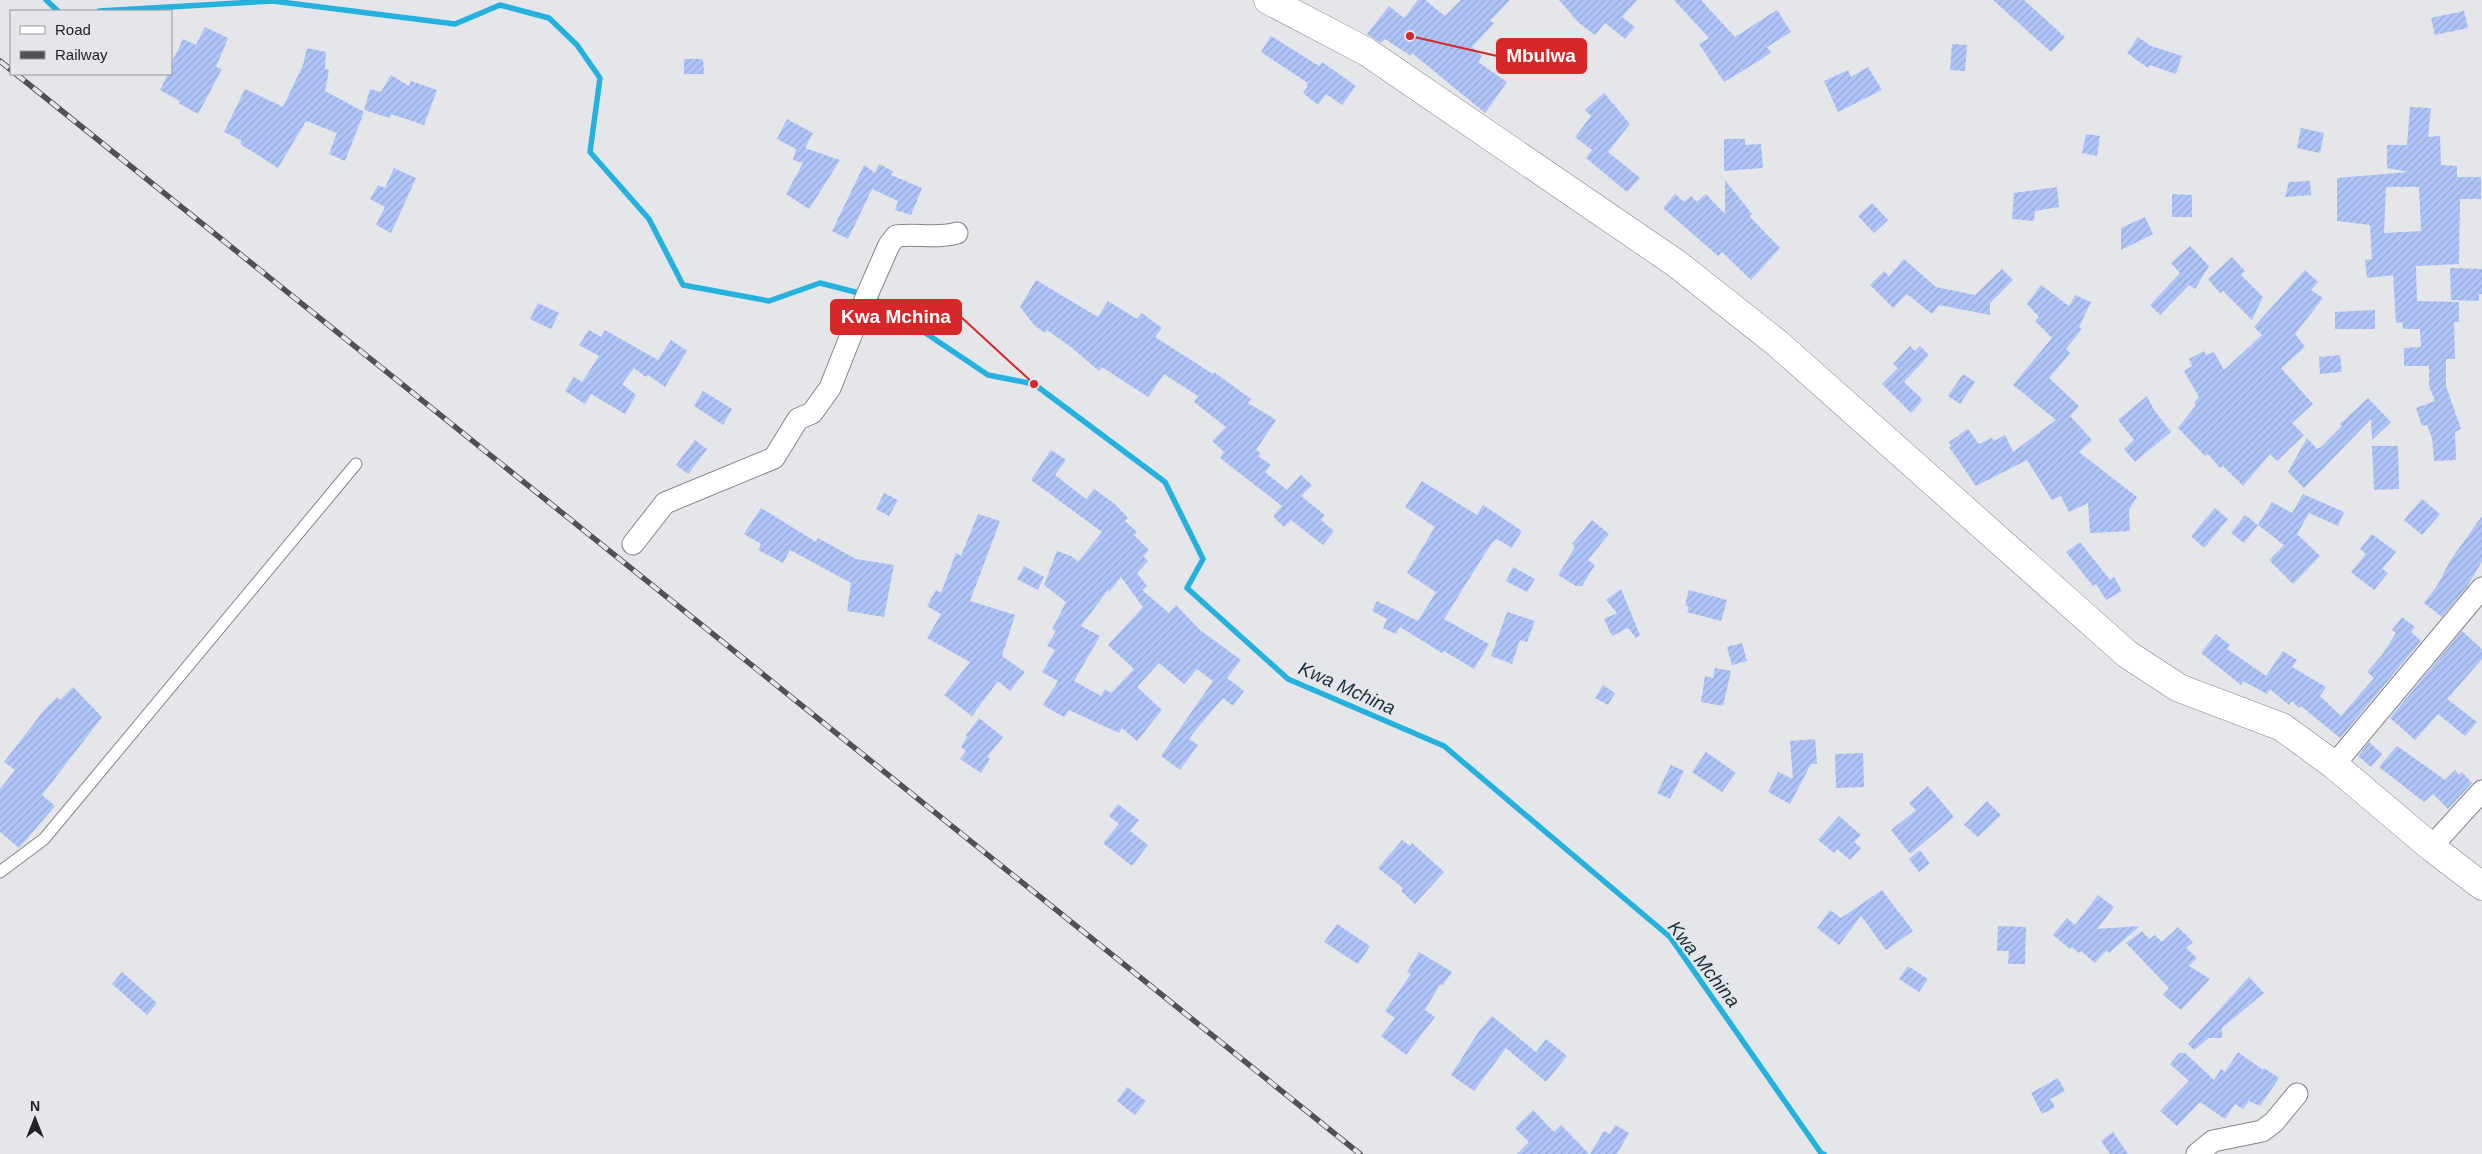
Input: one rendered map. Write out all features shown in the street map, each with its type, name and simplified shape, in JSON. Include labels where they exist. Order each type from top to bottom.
[{"type":"street","points":[[1268,0],[1368,52],[1678,264],[1776,343],[2127,654],[2179,688],[2282,727],[2334,765],[2431,847],[2482,886]]},
{"type":"street","points":[[633,544],[665,503],[774,458],[798,419],[812,413],[830,388],[889,244],[896,236],[909,234],[945,236],[956,233]]},
{"type":"street","points":[[2334,765],[2482,588]]},
{"type":"street","points":[[2431,847],[2482,791]]},
{"type":"street","points":[[2196,1154],[2213,1141],[2262,1131],[2274,1122],[2297,1094]]},
{"type":"lane","points":[[0,872],[44,839],[356,464]]},
{"type":"building","points":[[1418,0],[1425,0],[1445,16],[1461,0],[1510,0],[1490,21],[1494,23],[1472,47],[1482,56],[1478,62],[1507,82],[1485,113],[1412,53],[1411,56],[1385,39],[1381,43],[1367,34],[1389,6],[1404,18]]},
{"type":"building","points":[[1559,0],[1637,0],[1622,17],[1635,27],[1625,39],[1605,23],[1595,35],[1579,23]]},
{"type":"building","points":[[1674,0],[1701,0],[1735,37],[1777,10],[1791,32],[1767,47],[1771,52],[1762,59],[1724,82],[1699,44],[1709,38]]},
{"type":"building","points":[[1993,0],[2024,0],[2065,37],[2051,52]]},
{"type":"building","points":[[2464,11],[2468,28],[2435,35],[2431,18]]},
{"type":"building","points":[[205,27],[228,38],[216,67],[222,69],[198,114],[160,90],[168,75],[172,75],[172,62],[183,39],[196,45]]},
{"type":"building","points":[[1271,36],[1319,66],[1322,62],[1356,86],[1342,105],[1326,94],[1318,105],[1303,93],[1308,83],[1261,52]]},
{"type":"building","points":[[2138,37],[2151,46],[2182,56],[2176,74],[2150,65],[2148,68],[2127,53]]},
{"type":"building","points":[[1952,44],[1967,45],[1965,71],[1950,70]]},
{"type":"building","points":[[307,48],[326,52],[325,69],[329,70],[325,91],[364,112],[345,161],[329,154],[337,133],[306,121],[278,168],[240,144],[242,141],[224,132],[245,89],[283,107],[303,65]]},
{"type":"building","points":[[684,59],[703,59],[704,74],[684,74]]},
{"type":"building","points":[[1868,67],[1882,90],[1838,112],[1824,81],[1848,70],[1851,77]]},
{"type":"building","points":[[391,75],[409,86],[411,81],[437,90],[424,125],[391,114],[390,118],[364,110],[370,89],[381,92]]},
{"type":"building","points":[[1604,93],[1630,124],[1608,152],[1640,178],[1627,192],[1586,158],[1592,150],[1575,137],[1591,116],[1585,110]]},
{"type":"building","points":[[2410,107],[2431,108],[2428,137],[2440,136],[2441,165],[2457,166],[2457,177],[2481,177],[2481,199],[2460,199],[2459,264],[2416,266],[2417,301],[2459,302],[2459,322],[2454,322],[2455,359],[2446,359],[2446,386],[2461,429],[2455,432],[2456,460],[2434,461],[2432,438],[2427,425],[2422,426],[2416,408],[2435,401],[2429,386],[2429,366],[2404,366],[2404,348],[2421,347],[2420,329],[2403,329],[2402,322],[2396,323],[2393,275],[2367,278],[2365,260],[2372,259],[2370,225],[2337,221],[2337,178],[2409,172],[2387,168],[2387,145],[2407,145]],"holes":[[[2386,187],[2419,187],[2421,231],[2384,233]]]},
{"type":"building","points":[[787,119],[813,133],[805,148],[840,160],[809,209],[786,194],[803,163],[793,160],[796,149],[777,139]]},
{"type":"building","points":[[2301,128],[2324,133],[2320,153],[2297,148]]},
{"type":"building","points":[[2086,134],[2100,136],[2097,156],[2082,153]]},
{"type":"building","points":[[1724,139],[1745,139],[1745,145],[1761,144],[1763,168],[1724,171]]},
{"type":"building","points":[[879,164],[893,171],[891,175],[922,188],[911,215],[895,210],[898,201],[872,189],[848,239],[832,231],[864,165],[875,173]]},
{"type":"building","points":[[394,168],[416,178],[391,233],[376,225],[385,207],[370,199],[378,185],[385,188]]},
{"type":"building","points":[[1725,180],[1752,214],[1749,216],[1780,248],[1751,280],[1722,252],[1718,256],[1663,208],[1675,194],[1684,202],[1691,196],[1697,202],[1706,194],[1725,214]]},
{"type":"building","points":[[2310,181],[2311,195],[2285,197],[2289,182]]},
{"type":"building","points":[[2057,187],[2059,207],[2035,211],[2034,221],[2012,219],[2014,193]]},
{"type":"building","points":[[2172,194],[2192,195],[2192,217],[2172,217]]},
{"type":"building","points":[[1872,203],[1888,220],[1874,233],[1858,216]]},
{"type":"building","points":[[2145,217],[2153,234],[2121,250],[2121,228]]},
{"type":"building","points":[[2190,246],[2209,266],[2195,289],[2189,285],[2160,315],[2150,305],[2180,273],[2171,263]]},
{"type":"building","points":[[2232,257],[2245,271],[2241,275],[2263,297],[2252,320],[2223,291],[2220,293],[2208,279]]},
{"type":"building","points":[[1904,259],[1936,287],[1975,295],[2002,269],[2013,280],[1990,303],[1990,315],[1939,305],[1932,314],[1907,294],[1893,308],[1870,285],[1884,271],[1889,276]]},
{"type":"building","points":[[2450,268],[2482,269],[2482,294],[2479,294],[2479,301],[2451,300]]},
{"type":"building","points":[[2305,270],[2318,282],[2311,290],[2323,298],[2295,334],[2305,347],[2281,368],[2313,404],[2292,423],[2304,435],[2277,461],[2270,454],[2243,486],[2223,466],[2220,468],[2208,454],[2205,456],[2178,428],[2196,405],[2194,403],[2199,397],[2184,371],[2192,366],[2189,359],[2204,351],[2206,355],[2214,352],[2224,370],[2262,335],[2254,327]]},
{"type":"building","points":[[1036,280],[1098,317],[1108,301],[1137,319],[1142,313],[1162,328],[1155,337],[1213,374],[1214,372],[1251,399],[1248,403],[1276,420],[1256,450],[1261,453],[1258,456],[1271,465],[1265,472],[1287,490],[1301,475],[1312,485],[1301,496],[1325,515],[1321,520],[1334,531],[1323,545],[1291,520],[1284,527],[1273,516],[1282,506],[1220,458],[1224,452],[1212,441],[1226,427],[1194,402],[1198,396],[1164,374],[1148,397],[1102,367],[1099,371],[1071,347],[1047,330],[1045,333],[1034,325],[1020,307]]},
{"type":"building","points":[[2041,285],[2069,306],[2075,295],[2091,302],[2079,327],[2082,329],[2066,349],[2070,353],[2049,378],[2079,406],[2070,416],[2092,440],[2079,452],[2137,497],[2129,510],[2130,531],[2090,533],[2088,503],[2069,512],[2061,496],[2052,500],[2027,460],[1976,486],[1949,447],[1951,446],[1949,442],[1968,429],[1979,444],[1992,438],[1994,441],[2005,435],[2013,452],[2056,420],[2013,385],[2052,338],[2035,321],[2039,317],[2027,304]]},
{"type":"building","points":[[538,303],[559,313],[551,329],[530,319]]},
{"type":"building","points":[[2375,310],[2375,329],[2335,329],[2335,312]]},
{"type":"building","points":[[589,330],[601,337],[605,330],[658,360],[671,340],[687,351],[665,387],[634,368],[622,384],[636,395],[625,414],[591,394],[585,404],[565,391],[574,377],[582,382],[599,356],[579,345]]},
{"type":"building","points":[[1910,346],[1915,351],[1920,346],[1929,355],[1904,382],[1923,400],[1911,413],[1882,384],[1898,368],[1893,364]]},
{"type":"building","points":[[2340,355],[2342,372],[2320,374],[2319,357]]},
{"type":"building","points":[[1963,374],[1975,382],[1960,404],[1948,396]]},
{"type":"building","points":[[703,391],[732,409],[723,425],[694,406]]},
{"type":"building","points":[[2147,396],[2154,410],[2171,432],[2135,462],[2124,449],[2134,440],[2118,420]]},
{"type":"building","points":[[2368,398],[2391,422],[2372,440],[2371,419],[2304,488],[2288,472],[2307,438],[2317,449],[2321,447],[2342,426],[2340,424]]},
{"type":"building","points":[[695,440],[707,449],[688,474],[676,465]]},
{"type":"building","points":[[2372,446],[2398,446],[2399,489],[2374,490]]},
{"type":"building","points":[[1051,450],[1066,460],[1055,475],[1086,499],[1094,489],[1115,504],[1128,518],[1125,521],[1137,532],[1134,535],[1149,550],[1143,556],[1148,561],[1137,573],[1147,586],[1142,590],[1169,613],[1176,605],[1200,630],[1241,660],[1227,678],[1244,691],[1233,706],[1223,698],[1199,726],[1189,739],[1198,745],[1180,770],[1161,756],[1213,681],[1197,669],[1184,684],[1159,663],[1137,687],[1162,710],[1137,741],[1122,728],[1119,733],[1069,710],[1064,717],[1043,705],[1058,681],[1042,672],[1055,650],[1047,646],[1056,631],[1052,629],[1066,602],[1044,585],[1057,551],[1071,556],[1078,562],[1102,532],[1031,480]],"holes":[[[1121,577],[1143,607],[1108,645],[1134,669],[1111,693],[1105,689],[1101,696],[1074,681],[1100,636],[1081,626],[1108,590],[1109,592]]]},
{"type":"building","points":[[1422,481],[1477,515],[1483,505],[1522,531],[1512,548],[1497,539],[1491,544],[1444,619],[1489,644],[1474,669],[1444,651],[1442,653],[1400,627],[1396,634],[1383,628],[1387,619],[1372,611],[1377,601],[1418,621],[1436,592],[1407,573],[1435,527],[1405,507]]},
{"type":"building","points":[[884,493],[898,500],[889,516],[876,509]]},
{"type":"building","points":[[2303,494],[2344,512],[2338,526],[2309,513],[2297,534],[2320,556],[2293,584],[2269,560],[2284,545],[2258,525],[2272,502],[2292,513]]},
{"type":"building","points":[[2422,499],[2440,514],[2422,535],[2404,520]]},
{"type":"building","points":[[761,508],[816,542],[818,538],[856,559],[894,565],[884,617],[847,611],[851,583],[790,550],[783,563],[758,550],[761,544],[744,534]]},
{"type":"building","points":[[2215,508],[2228,519],[2204,548],[2191,536]]},
{"type":"building","points":[[978,514],[1000,521],[970,601],[1015,615],[1002,656],[1025,672],[1010,691],[998,681],[972,716],[944,695],[970,662],[927,638],[941,614],[927,606],[936,590],[941,593],[956,553],[961,556]]},
{"type":"building","points":[[2245,515],[2258,525],[2244,543],[2231,533]]},
{"type":"building","points":[[2482,516],[2482,561],[2467,587],[2442,617],[2424,603],[2437,586],[2450,561]]},
{"type":"building","points":[[1592,520],[1609,534],[1588,560],[1595,565],[1582,586],[1576,586],[1558,575],[1575,547],[1572,544]]},
{"type":"building","points":[[2372,534],[2396,552],[2382,569],[2388,573],[2374,590],[2351,572],[2366,554],[2360,549]]},
{"type":"building","points":[[2080,542],[2110,580],[2114,577],[2122,591],[2106,600],[2096,584],[2093,586],[2066,552]]},
{"type":"building","points":[[1024,566],[1044,577],[1038,590],[1017,579]]},
{"type":"building","points":[[1513,567],[1535,579],[1527,592],[1506,581]]},
{"type":"building","points":[[1621,589],[1640,635],[1636,638],[1628,628],[1612,636],[1604,619],[1617,613],[1606,600]]},
{"type":"building","points":[[1689,590],[1727,600],[1721,621],[1687,612],[1689,607],[1685,605]]},
{"type":"building","points":[[1507,612],[1535,621],[1527,642],[1520,640],[1512,664],[1491,656]]},
{"type":"building","points":[[2402,617],[2415,627],[2411,632],[2421,641],[2340,738],[2301,706],[2299,708],[2292,701],[2289,705],[2270,689],[2267,694],[2243,681],[2241,685],[2201,653],[2216,634],[2230,645],[2227,649],[2266,676],[2283,651],[2297,660],[2292,667],[2326,687],[2320,696],[2341,716],[2374,678],[2367,672],[2382,655],[2396,633],[2392,630]]},
{"type":"building","points":[[2462,631],[2482,649],[2482,659],[2447,699],[2477,722],[2465,736],[2438,714],[2415,740],[2390,718]]},
{"type":"building","points":[[1742,643],[1747,661],[1732,665],[1727,647]]},
{"type":"building","points":[[1715,668],[1731,671],[1723,706],[1701,702],[1705,676],[1713,678]]},
{"type":"building","points":[[1603,685],[1615,693],[1608,705],[1595,698]]},
{"type":"building","points":[[73,687],[102,717],[42,795],[55,806],[19,848],[0,832],[0,789],[15,770],[4,762],[45,709],[57,697],[60,700]]},
{"type":"building","points":[[979,718],[1003,737],[987,757],[990,759],[981,773],[960,759],[966,751],[961,747],[967,737],[966,735]]},
{"type":"building","points":[[1815,739],[1817,764],[1811,764],[1790,804],[1768,792],[1778,772],[1793,779],[1790,741]]},
{"type":"building","points":[[2369,742],[2382,754],[2371,767],[2358,756]]},
{"type":"building","points":[[2397,746],[2445,780],[2455,770],[2459,775],[2462,772],[2472,783],[2448,809],[2433,794],[2424,802],[2379,767]]},
{"type":"building","points":[[1706,752],[1736,773],[1722,792],[1692,772]]},
{"type":"building","points":[[1863,753],[1864,787],[1836,788],[1835,754]]},
{"type":"building","points":[[1671,765],[1684,771],[1670,799],[1657,793]]},
{"type":"building","points":[[1928,786],[1954,817],[1910,854],[1891,830],[1916,810],[1909,803]]},
{"type":"building","points":[[1987,801],[2001,815],[1978,837],[1964,825]]},
{"type":"building","points":[[1118,804],[1139,820],[1130,831],[1148,845],[1132,866],[1103,843],[1119,824],[1109,816]]},
{"type":"building","points":[[1839,816],[1861,835],[1854,842],[1861,848],[1850,860],[1837,849],[1834,853],[1818,840]]},
{"type":"building","points":[[1402,840],[1410,846],[1412,843],[1444,872],[1415,904],[1401,891],[1403,888],[1378,868]]},
{"type":"building","points":[[1920,850],[1930,863],[1919,872],[1909,859]]},
{"type":"building","points":[[1882,890],[1913,931],[1886,950],[1861,916],[1839,945],[1817,928],[1830,910],[1841,918]]},
{"type":"building","points":[[2098,895],[2114,907],[2097,929],[2140,926],[2109,953],[2107,950],[2095,963],[2081,951],[2079,953],[2072,947],[2070,949],[2053,935],[2067,918],[2075,925]]},
{"type":"building","points":[[1337,924],[1370,946],[1358,964],[1324,942]]},
{"type":"building","points":[[1998,926],[2026,927],[2025,964],[2008,964],[2009,951],[1997,951]]},
{"type":"building","points":[[2178,927],[2193,942],[2186,948],[2197,958],[2189,966],[2210,979],[2181,1010],[2163,995],[2169,988],[2126,943],[2142,931],[2149,939],[2155,935],[2162,942]]},
{"type":"building","points":[[1419,952],[1452,972],[1442,986],[1440,984],[1425,1010],[1435,1017],[1406,1055],[1381,1036],[1395,1018],[1385,1011],[1411,974],[1407,972]]},
{"type":"building","points":[[1908,966],[1928,979],[1919,992],[1899,979]]},
{"type":"building","points":[[122,972],[157,1003],[147,1015],[112,984]]},
{"type":"building","points":[[2249,977],[2264,993],[2222,1028],[2222,1038],[2209,1038],[2194,1050],[2188,1044]]},
{"type":"building","points":[[1492,1016],[1536,1052],[1546,1039],[1567,1056],[1546,1082],[1506,1048],[1474,1091],[1451,1075],[1479,1031]]},
{"type":"building","points":[[2238,1052],[2263,1070],[2264,1068],[2279,1078],[2260,1106],[2249,1101],[2243,1109],[2235,1104],[2225,1119],[2200,1102],[2177,1126],[2160,1111],[2189,1081],[2170,1064],[2179,1053],[2185,1053],[2214,1080],[2221,1069],[2225,1072]]},
{"type":"building","points":[[2058,1078],[2065,1091],[2050,1099],[2055,1107],[2042,1114],[2031,1093]]},
{"type":"building","points":[[1127,1087],[1146,1101],[1135,1115],[1117,1101]]},
{"type":"building","points":[[1533,1110],[1554,1132],[1561,1125],[1589,1154],[1517,1154],[1529,1142],[1515,1128]]},
{"type":"building","points":[[1615,1125],[1629,1133],[1617,1154],[1590,1154],[1604,1131],[1610,1134]]},
{"type":"building","points":[[2113,1132],[2128,1154],[2110,1154],[2101,1141]]},
{"type":"waterway","name":"Kwa Mchina","points":[[46,0],[57,10]]},
{"type":"waterway","name":"Kwa Mchina","points":[[116,10],[273,1],[455,24],[500,5],[549,18],[577,45],[600,78],[590,152],[649,219],[683,285],[769,301],[820,283],[863,294]]},
{"type":"waterway","name":"Kwa Mchina","points":[[872,297],[988,375],[1034,384],[1165,482],[1203,559],[1187,588],[1288,679],[1444,746],[1670,937],[1821,1153],[1824,1154]]},
{"type":"railway","points":[[0,61],[10,69]]},
{"type":"railway","points":[[17,75],[1360,1154]]},
{"type":"place","name":"Mbulwa","points":[[1410,36]]},
{"type":"place","name":"Kwa Mchina","points":[[1034,384]]}]
